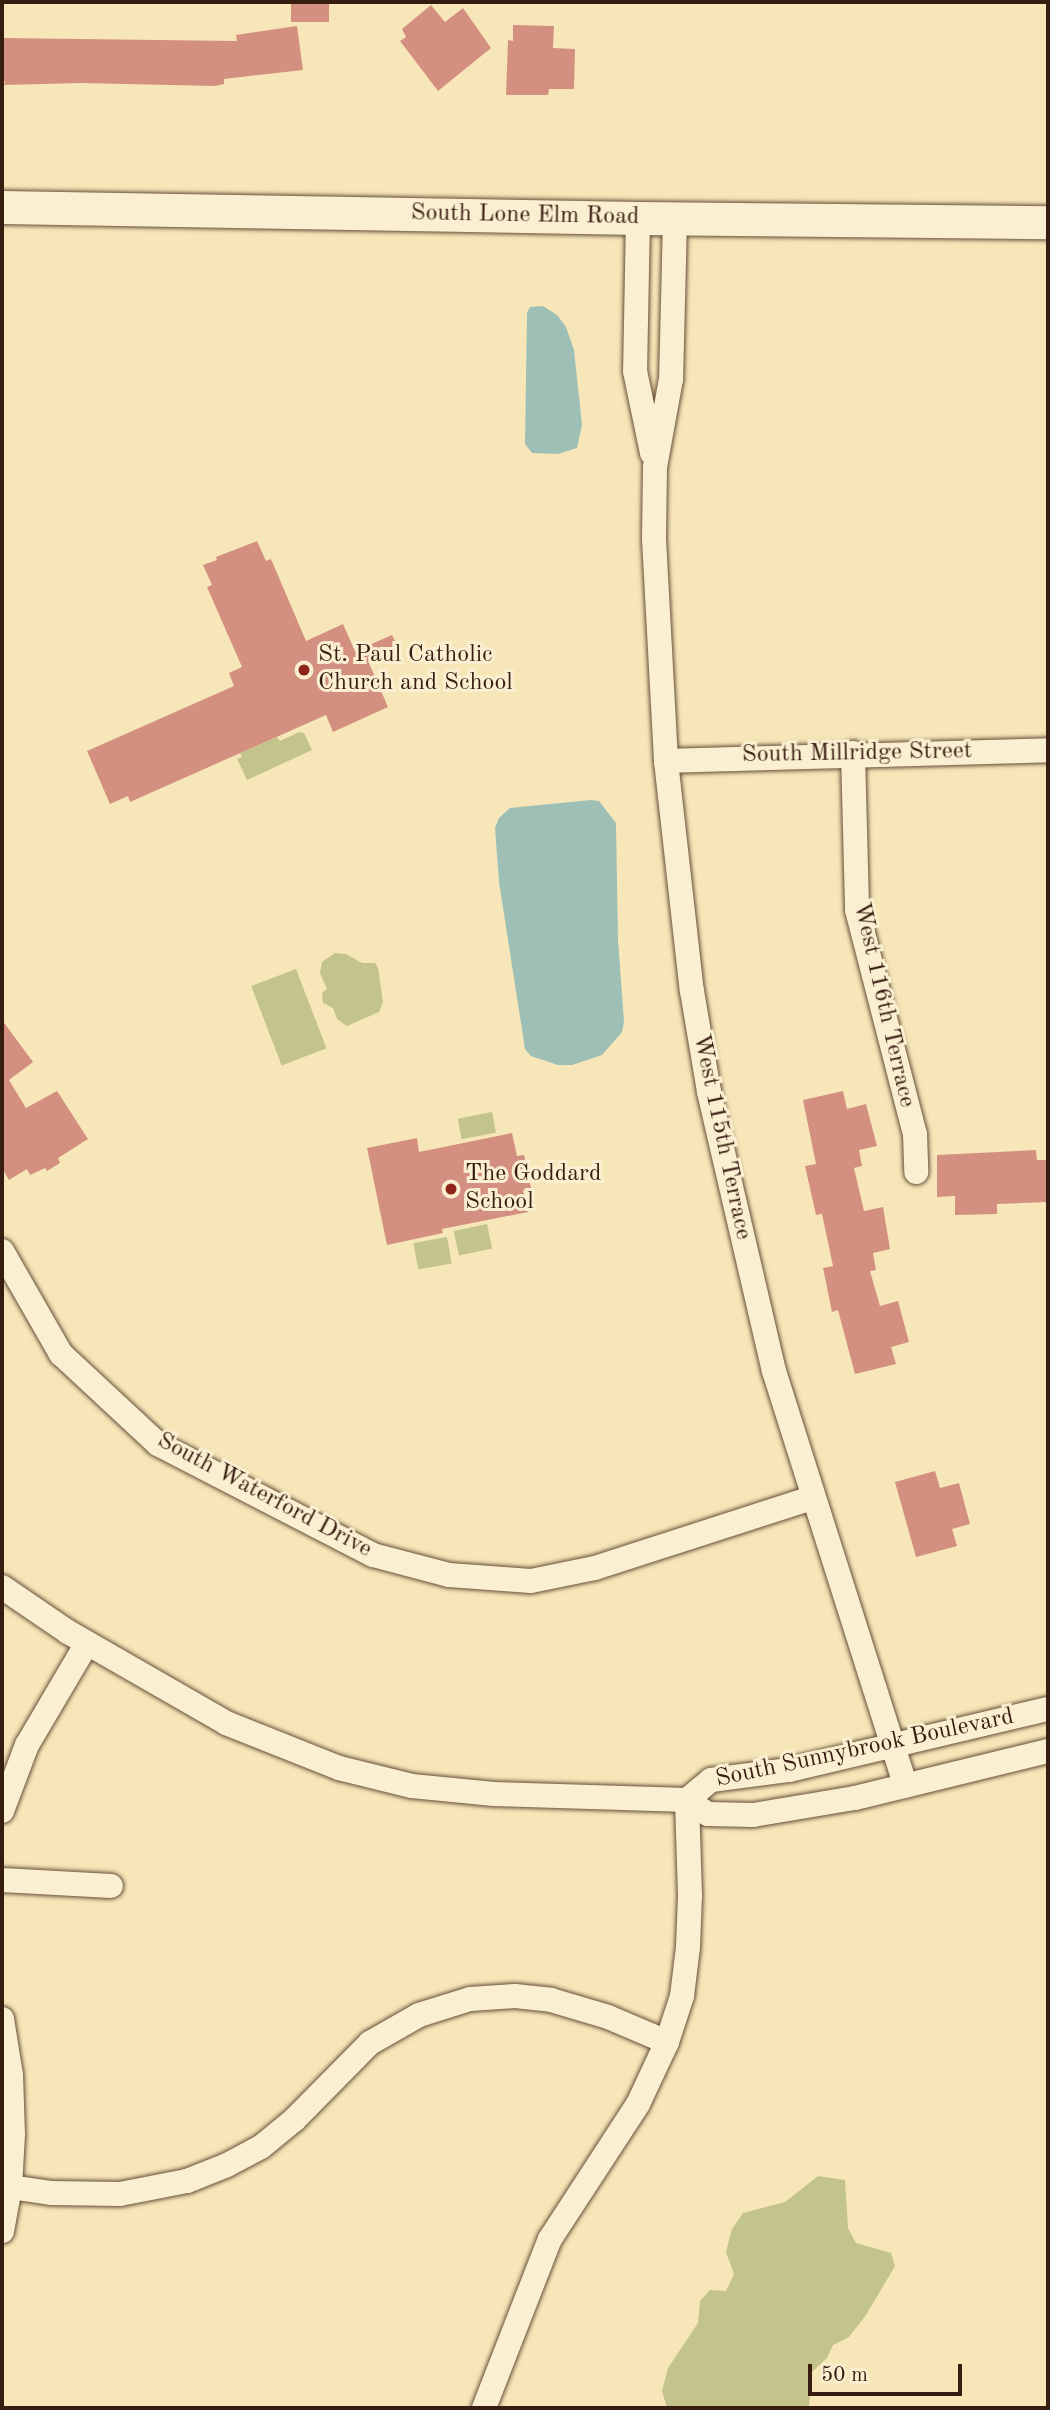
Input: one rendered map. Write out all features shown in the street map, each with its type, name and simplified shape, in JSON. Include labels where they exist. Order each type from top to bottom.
[{"type":"street","name":"South Lone Elm Road","points":[[2,207],[676,219],[1048,222]]},
{"type":"street","name":"West 115th Terrace","points":[[638,218],[635,371],[655,467]]},
{"type":"street","name":"West 115th Terrace","points":[[676,219],[671,379],[655,467],[654,526],[658,653],[684,933],[709,1092],[751,1281],[812,1498],[906,1786]]},
{"type":"street","name":"South Millridge Street","points":[[666,761],[853,753],[1048,750]]},
{"type":"street","name":"West 116th Terrace","points":[[853,753],[857,909],[915,1134],[916,1172]]},
{"type":"street","name":"South Waterford Drive","points":[[2,1251],[61,1354],[158,1444],[373,1555],[449,1575],[531,1581],[595,1568],[812,1498]]},
{"type":"street","name":"South Sunnybrook Boulevard","points":[[2,1587],[87,1643],[226,1723],[339,1769],[456,1792],[687,1800],[708,1814],[753,1815],[813,1807],[1048,1751]]},
{"type":"street","points":[[2,1811],[27,1745],[87,1643]]},
{"type":"street","name":"South Sunnybrook Boulevard","points":[[687,1800],[711,1780],[789,1770],[1048,1709]]},
{"type":"street","points":[[484,2408],[550,2239],[638,2104],[667,2042],[682,1996],[688,1947],[690,1896],[687,1800]]},
{"type":"street","points":[[2,1880],[111,1886]]},
{"type":"street","points":[[10,2187],[51,2193],[120,2194],[187,2181],[227,2165],[261,2147],[294,2120],[370,2043],[419,2014],[470,1999],[515,1996],[551,2000],[608,2017],[667,2042]]},
{"type":"street","points":[[2,2020],[11,2075],[10,2187],[2,2231]]},
{"type":"green space","points":[[299,732],[304,733],[312,750],[247,780],[237,759],[242,757],[240,753],[277,737],[280,741]]},
{"type":"green space","points":[[335,953],[346,954],[362,963],[375,963],[378,968],[383,1002],[379,1012],[347,1026],[337,1019],[333,1008],[323,1003],[322,993],[327,989],[320,973],[322,962]]},
{"type":"green space","points":[[296,969],[326,1048],[282,1066],[251,986]]},
{"type":"green space","points":[[492,1112],[496,1133],[462,1139],[458,1119]]},
{"type":"green space","points":[[487,1224],[492,1248],[459,1256],[454,1231]]},
{"type":"green space","points":[[447,1237],[452,1264],[418,1269],[414,1243]]},
{"type":"green space","points":[[818,2176],[845,2180],[848,2228],[856,2243],[891,2253],[895,2266],[866,2315],[849,2337],[833,2345],[827,2358],[812,2372],[809,2408],[667,2408],[662,2391],[668,2368],[698,2323],[700,2301],[710,2290],[726,2291],[734,2274],[726,2252],[732,2229],[743,2213],[785,2202]]},
{"type":"water","points":[[543,306],[557,315],[566,327],[574,350],[582,425],[577,448],[558,454],[532,453],[525,444],[527,313],[530,307]]},
{"type":"water","points":[[599,801],[616,823],[618,940],[624,1022],[622,1032],[602,1055],[572,1065],[558,1065],[531,1056],[525,1049],[499,882],[495,828],[499,818],[510,808]]},
{"type":"building","points":[[291,2],[329,2],[329,22],[291,22]]},
{"type":"building","points":[[431,5],[445,22],[463,8],[491,48],[438,91],[400,41],[406,37],[402,29]]},
{"type":"building","points":[[513,25],[554,26],[553,48],[575,49],[574,89],[549,89],[548,95],[506,95],[508,40],[513,41]]},
{"type":"building","points":[[297,26],[303,70],[224,79],[224,84],[215,86],[81,83],[4,85],[5,81],[2,81],[2,38],[237,41],[236,35]]},
{"type":"building","name":"St. Paul Catholic Church and School","points":[[257,541],[266,561],[271,559],[306,641],[343,624],[355,651],[392,635],[398,647],[368,661],[388,707],[333,732],[326,715],[130,802],[128,796],[110,804],[87,751],[234,686],[229,673],[242,667],[207,587],[212,585],[203,565]]},
{"type":"building","points":[[2,1020],[33,1062],[9,1080],[26,1108],[57,1091],[88,1139],[58,1158],[60,1163],[47,1171],[45,1168],[30,1175],[27,1169],[9,1180],[2,1168]]},
{"type":"building","points":[[843,1091],[847,1109],[866,1104],[877,1146],[859,1150],[862,1166],[854,1168],[864,1211],[883,1207],[890,1249],[873,1253],[876,1270],[870,1271],[880,1306],[898,1301],[909,1342],[891,1347],[896,1364],[855,1374],[838,1310],[832,1312],[823,1268],[833,1266],[822,1214],[816,1215],[805,1166],[816,1164],[803,1100]]},
{"type":"building","name":"The Goddard School","points":[[512,1133],[517,1156],[524,1155],[531,1188],[523,1190],[528,1212],[442,1229],[443,1233],[387,1245],[367,1148],[417,1138],[419,1152]]},
{"type":"building","points":[[1036,1150],[1037,1160],[1048,1160],[1048,1202],[997,1204],[997,1214],[955,1215],[955,1196],[937,1197],[937,1155]]},
{"type":"building","points":[[935,1471],[940,1488],[959,1483],[970,1524],[952,1529],[957,1546],[916,1557],[895,1482]]},
{"type":"place","name":"St. Paul Catholic Church and School","points":[[304,670]]},
{"type":"place","name":"The Goddard School","points":[[451,1189]]}]
